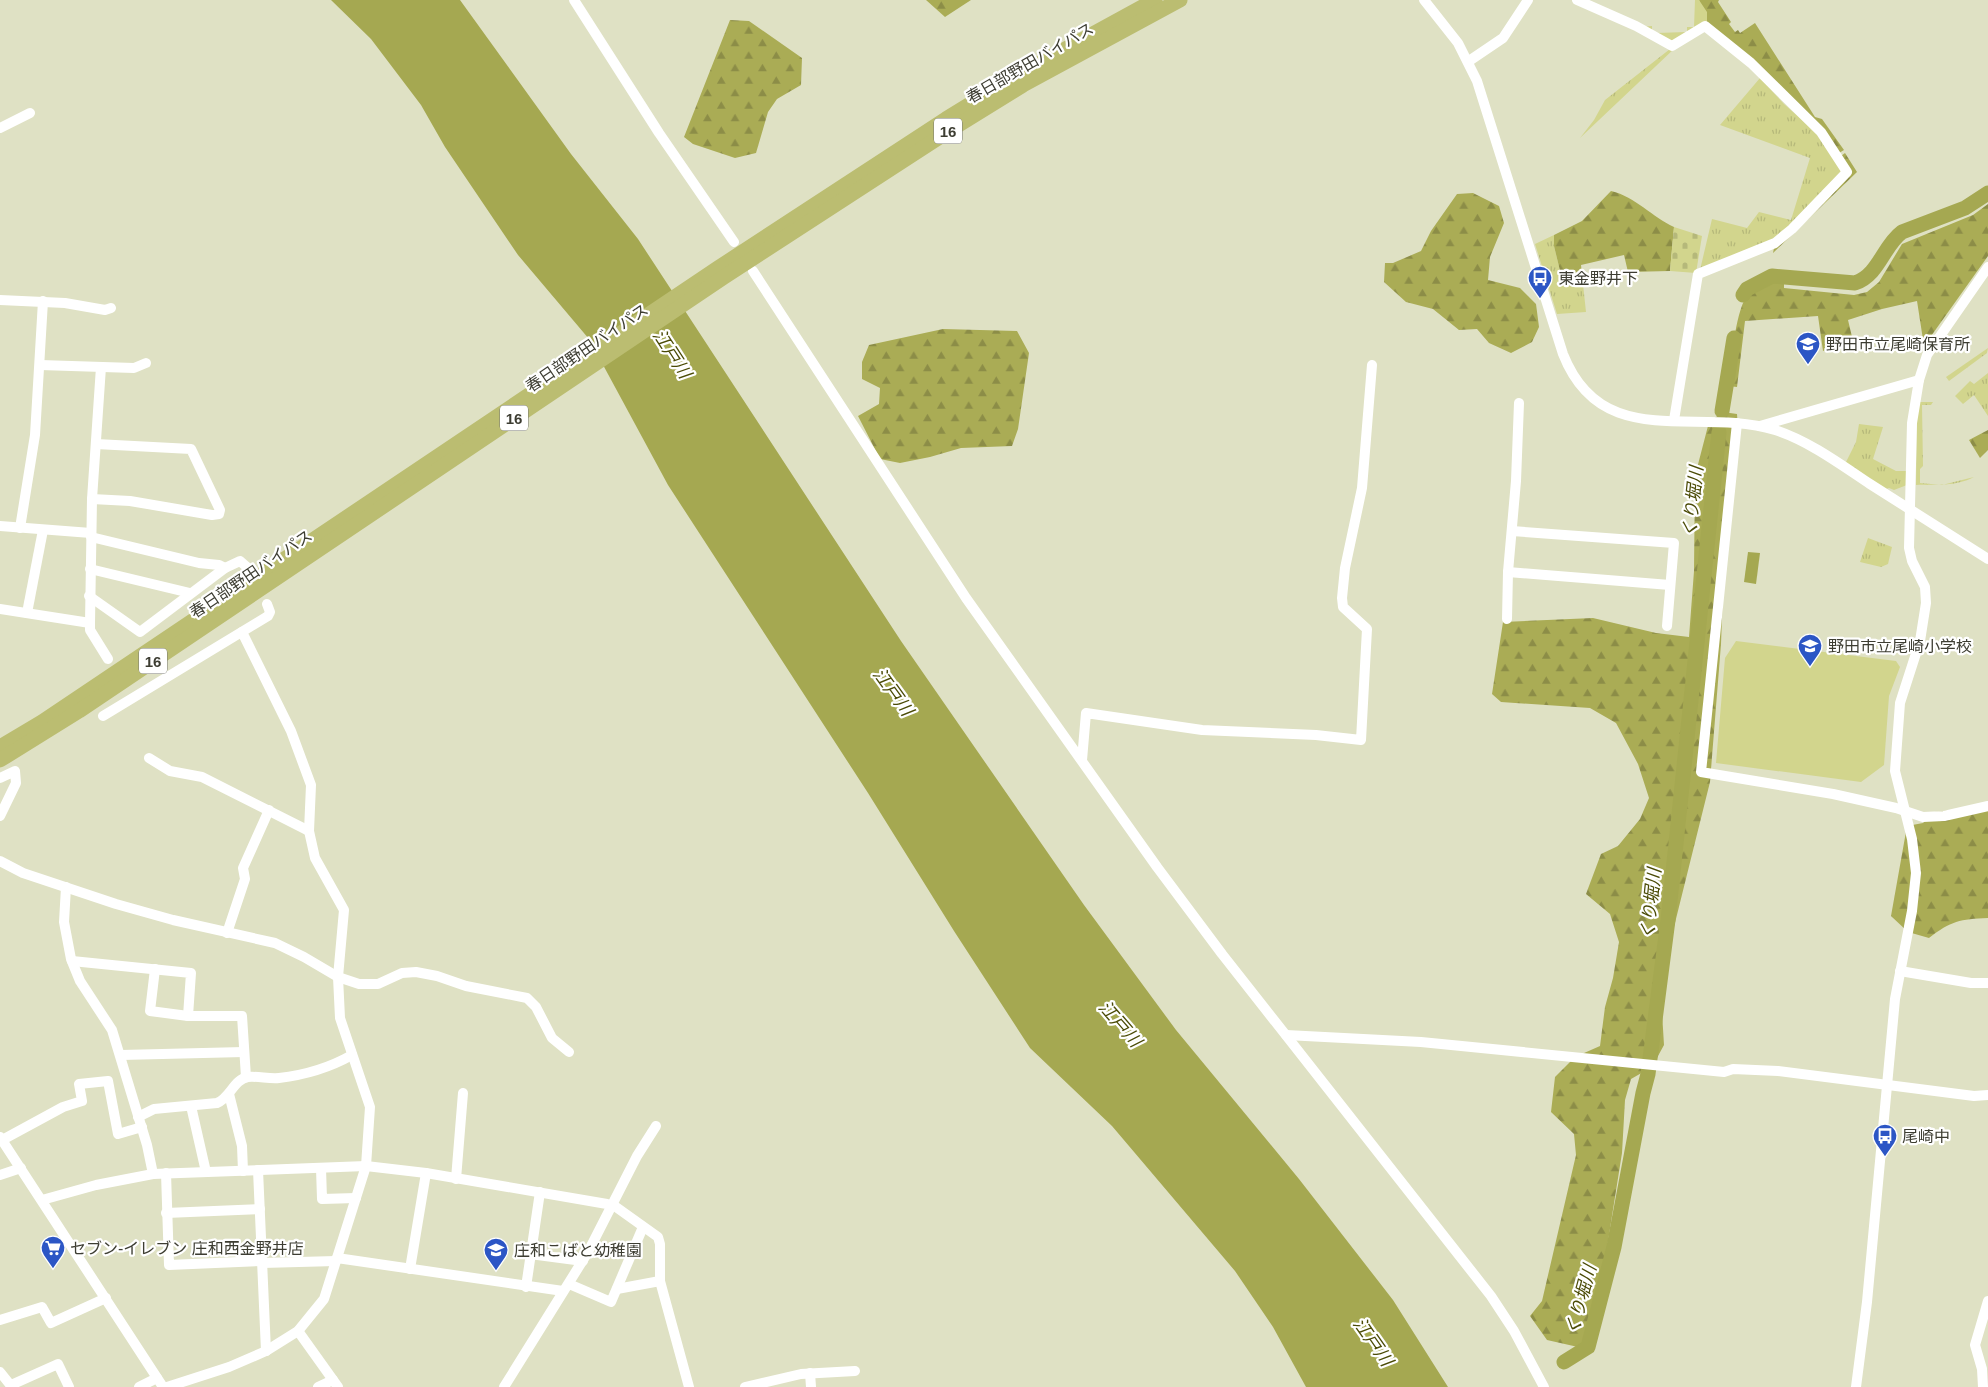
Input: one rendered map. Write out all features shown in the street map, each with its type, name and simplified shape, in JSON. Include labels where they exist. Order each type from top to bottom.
[{"type":"highway","name":"春日部野田バイパス","points":[[0,760],[35,740],[301,555],[946,118],[1016,76],[1155,0]]},
{"type":"highway","name":"春日部野田バイパス","points":[[721,272],[1023,86],[1180,0]]},
{"type":"highway","name":"春日部野田バイパス","points":[[0,747],[42,722],[301,555]]},
{"type":"street","points":[[574,0],[640,104],[734,242]]},
{"type":"street","points":[[1424,0],[1458,43],[1469,61],[1570,371],[1581,387],[1605,408],[1632,418],[1734,423],[1760,426],[1783,433],[1808,445],[1988,559]]},
{"type":"street","points":[[1469,61],[1503,38],[1528,0]]},
{"type":"street","points":[[1577,0],[1636,26],[1672,46],[1705,26],[1752,63],[1790,104],[1821,132],[1847,172],[1792,230],[1776,243],[1698,274],[1674,420]]},
{"type":"street","points":[[0,128],[30,113]]},
{"type":"street","points":[[1856,1387],[1866,1312],[1900,971],[1912,910],[1916,873],[1912,839],[1895,771],[1897,727],[1903,691],[1920,642],[1926,602],[1925,587],[1910,555],[1912,423],[1918,380],[1927,355],[1988,267]]},
{"type":"street","points":[[753,271],[966,598],[1163,875],[1491,1296],[1519,1339],[1544,1387]]},
{"type":"street","points":[[0,300],[43,301],[105,310],[111,308]]},
{"type":"street","points":[[20,528],[35,435],[43,301]]},
{"type":"street","points":[[40,365],[134,368],[146,363]]},
{"type":"street","points":[[1082,760],[1086,713],[1202,730],[1361,740],[1367,629],[1343,607],[1342,593],[1362,488],[1372,365]]},
{"type":"street","points":[[101,367],[92,499],[89,596],[90,630],[108,659]]},
{"type":"street","points":[[1760,426],[1918,380]]},
{"type":"street","points":[[1508,619],[1508,572],[1519,403]]},
{"type":"street","points":[[1734,423],[1701,772],[1833,794],[1905,811],[1914,815],[1935,817],[1988,806]]},
{"type":"street","points":[[92,499],[130,501],[212,515],[219,514],[220,510],[191,449],[96,444]]},
{"type":"street","points":[[0,526],[91,535],[199,563],[220,565],[225,568]]},
{"type":"street","points":[[26,613],[43,530]]},
{"type":"street","points":[[1512,530],[1674,543],[1667,626]]},
{"type":"street","points":[[89,596],[140,632],[225,568],[240,561],[248,568]]},
{"type":"street","points":[[90,569],[190,593]]},
{"type":"street","points":[[1508,572],[1670,585]]},
{"type":"street","points":[[103,716],[268,616],[270,612],[267,604]]},
{"type":"street","points":[[0,610],[90,623]]},
{"type":"street","points":[[168,1387],[229,1367],[266,1352],[298,1331],[324,1299],[366,1166],[370,1107],[340,1018],[338,977],[344,910],[315,858],[309,832],[311,785],[301,753],[242,632]]},
{"type":"street","points":[[149,758],[170,772],[202,777],[309,832]]},
{"type":"street","points":[[0,778],[15,771],[16,784],[0,816]]},
{"type":"street","points":[[227,932],[245,879],[243,868],[269,810]]},
{"type":"street","points":[[0,861],[23,873],[149,914],[286,947],[338,977],[370,985],[378,984],[402,973],[416,972],[437,976],[466,986],[527,998],[536,1007],[552,1038],[568,1052]]},
{"type":"street","points":[[66,887],[64,922],[72,961],[80,980],[112,1030],[142,1128],[153,1174]]},
{"type":"street","points":[[72,961],[191,973],[188,1016]]},
{"type":"street","points":[[155,969],[150,1012],[188,1016],[242,1016],[246,1077]]},
{"type":"street","points":[[1900,971],[1971,983],[1988,983]]},
{"type":"street","points":[[1286,1035],[1396,1040],[1724,1072],[1733,1069],[1778,1071],[1974,1096],[1988,1095]]},
{"type":"street","points":[[121,1056],[244,1052]]},
{"type":"street","points":[[138,1117],[154,1108],[217,1103],[225,1100],[232,1088],[246,1077],[278,1078],[311,1072],[333,1065],[352,1055]]},
{"type":"street","points":[[139,1387],[160,1383],[1,1138],[63,1107],[82,1101],[79,1084],[108,1081],[118,1134],[142,1128]]},
{"type":"street","points":[[456,1179],[463,1093]]},
{"type":"street","points":[[230,1094],[242,1146],[243,1170]]},
{"type":"street","points":[[191,1106],[206,1172]]},
{"type":"street","points":[[504,1387],[582,1261],[637,1156],[656,1126]]},
{"type":"street","points":[[42,1200],[96,1185],[153,1174],[366,1166],[613,1205],[658,1237],[660,1244],[660,1282],[688,1387]]},
{"type":"street","points":[[0,1174],[21,1168]]},
{"type":"street","points":[[321,1168],[322,1199],[356,1198]]},
{"type":"street","points":[[258,1170],[266,1352]]},
{"type":"street","points":[[166,1174],[169,1265],[337,1260],[526,1287],[566,1288],[611,1302],[643,1227]]},
{"type":"street","points":[[410,1269],[426,1174]]},
{"type":"street","points":[[526,1287],[540,1192]]},
{"type":"street","points":[[166,1213],[260,1210]]},
{"type":"street","points":[[530,1254],[582,1261]]},
{"type":"street","points":[[617,1288],[660,1282]]},
{"type":"street","points":[[0,1320],[42,1308],[51,1322],[106,1298]]},
{"type":"street","points":[[1983,1387],[1982,1369],[1975,1345],[1988,1301]]},
{"type":"street","points":[[298,1331],[336,1384],[318,1387]]},
{"type":"street","points":[[0,1372],[12,1386],[58,1364],[69,1387]]},
{"type":"street","points":[[745,1387],[771,1383],[810,1373],[855,1371]]},
{"type":"street","points":[[810,1373],[811,1387]]},
{"type":"green space","points":[[926,0],[971,0],[945,17]]},
{"type":"green space","points":[[1695,0],[1699,0],[1707,12],[1707,24],[1705,22],[1674,42],[1669,42],[1641,27],[1652,26],[1652,31],[1656,33],[1687,32],[1687,27],[1694,27]]},
{"type":"green space","points":[[1699,0],[1719,0],[1718,2],[1731,22],[1729,24],[1735,32],[1738,30],[1740,33],[1755,23],[1815,117],[1822,119],[1844,150],[1839,153],[1707,24]]},
{"type":"green space","points":[[730,20],[749,21],[802,58],[801,85],[777,99],[768,112],[756,153],[735,158],[693,144],[684,137]]},
{"type":"green space","points":[[1675,48],[1580,138],[1594,120],[1605,100],[1670,49]]},
{"type":"green space","points":[[1760,78],[1784,104],[1819,135],[1842,172],[1772,243],[1700,270],[1712,219],[1747,228],[1759,212],[1791,220],[1810,158],[1720,125]]},
{"type":"green space","points":[[1845,153],[1857,172],[1773,253],[1774,248],[1851,172],[1841,156]]},
{"type":"green space","points":[[1611,191],[1636,202],[1674,227],[1670,271],[1628,272],[1624,255],[1581,265],[1583,284],[1564,287],[1554,246],[1554,235],[1582,221]]},
{"type":"green space","points":[[1473,193],[1499,206],[1504,223],[1490,257],[1488,280],[1520,288],[1536,304],[1539,327],[1532,342],[1511,353],[1489,343],[1477,329],[1459,330],[1433,309],[1406,302],[1384,282],[1385,263],[1393,263],[1421,251],[1431,231],[1457,194]]},
{"type":"green space","points":[[1988,204],[1988,256],[1924,346],[1917,301],[1882,309],[1848,320],[1853,341],[1823,351],[1818,316],[1745,321],[1737,387],[1728,386],[1734,340],[1742,305],[1749,293],[1758,286],[1774,280],[1784,279],[1784,288],[1854,295],[1867,292],[1879,282],[1902,244],[1973,215]]},
{"type":"green space","points":[[1674,227],[1702,236],[1696,273],[1670,271]]},
{"type":"green space","points":[[1554,235],[1554,246],[1564,287],[1583,284],[1586,312],[1557,314],[1535,244]]},
{"type":"green space","points":[[943,329],[1017,331],[1029,353],[1018,429],[1012,446],[961,448],[900,463],[880,459],[858,416],[879,404],[880,388],[862,379],[862,362],[869,345]]},
{"type":"green space","points":[[1988,348],[1987,353],[1949,381],[1946,377]]},
{"type":"green space","points":[[1988,373],[1988,416],[1974,395],[1963,404],[1955,396],[1970,381],[1974,384]]},
{"type":"green space","points":[[1917,402],[1933,402],[1931,405],[1922,405],[1923,466],[1920,469],[1920,483],[1938,485],[1916,485]]},
{"type":"green space","points":[[1723,412],[1737,414],[1739,442],[1726,512],[1721,644],[1710,782],[1668,951],[1662,1012],[1664,1045],[1652,1067],[1631,1079],[1625,1100],[1622,1153],[1592,1342],[1578,1347],[1547,1340],[1530,1316],[1542,1301],[1576,1155],[1574,1134],[1551,1112],[1555,1077],[1575,1057],[1600,1046],[1605,1007],[1613,978],[1619,942],[1610,914],[1586,894],[1601,854],[1618,846],[1640,819],[1649,798],[1638,764],[1616,723],[1590,708],[1501,702],[1492,694],[1503,622],[1593,618],[1656,633],[1689,637],[1694,571],[1695,476],[1709,422]]},
{"type":"green space","points":[[1859,424],[1883,427],[1873,459],[1896,471],[1906,471],[1907,485],[1894,490],[1886,489],[1845,464],[1856,442]]},
{"type":"green space","points":[[1988,430],[1988,450],[1980,458],[1969,440]]},
{"type":"green space","points":[[1974,477],[1953,484],[1944,484]]},
{"type":"green space","points":[[1868,538],[1892,547],[1888,564],[1881,567],[1860,562]]},
{"type":"green space","points":[[1736,641],[1896,661],[1900,667],[1889,696],[1884,765],[1861,782],[1716,763],[1725,658]]},
{"type":"green space","points":[[1988,806],[1988,918],[1970,919],[1950,924],[1929,938],[1908,932],[1891,916],[1907,826],[1923,823],[1934,812]]},
{"type":"water","name":"江戸川","points":[[331,0],[460,0],[571,154],[638,239],[901,641],[1084,905],[1176,1030],[1299,1179],[1393,1300],[1448,1387],[1306,1387],[1273,1327],[1235,1271],[1112,1126],[1030,1048],[868,793],[668,485],[589,339],[518,255],[445,147],[421,105],[371,39]]},
{"type":"water","points":[[1748,552],[1760,553],[1756,584],[1744,582]]},
{"type":"waterway","name":"くり堀川","points":[[1743,295],[1747,289],[1772,276],[1855,283],[1870,274],[1890,245],[1902,232],[1965,208],[1988,193]]},
{"type":"waterway","name":"くり堀川","points":[[1722,411],[1734,338]]},
{"type":"waterway","name":"くり堀川","points":[[1564,1362],[1588,1347],[1614,1247],[1648,1074],[1668,920],[1719,432]]},
{"type":"place","name":"東金野井下","points":[[1540,299]]},
{"type":"place","name":"野田市立尾崎保育所","points":[[1808,365]]},
{"type":"place","name":"野田市立尾崎小学校","points":[[1810,667]]},
{"type":"place","name":"尾崎中","points":[[1885,1157]]},
{"type":"place","name":"セブン-イレブン 庄和西金野井店","points":[[53,1269]]},
{"type":"place","name":"庄和こばと幼稚園","points":[[496,1271]]}]
